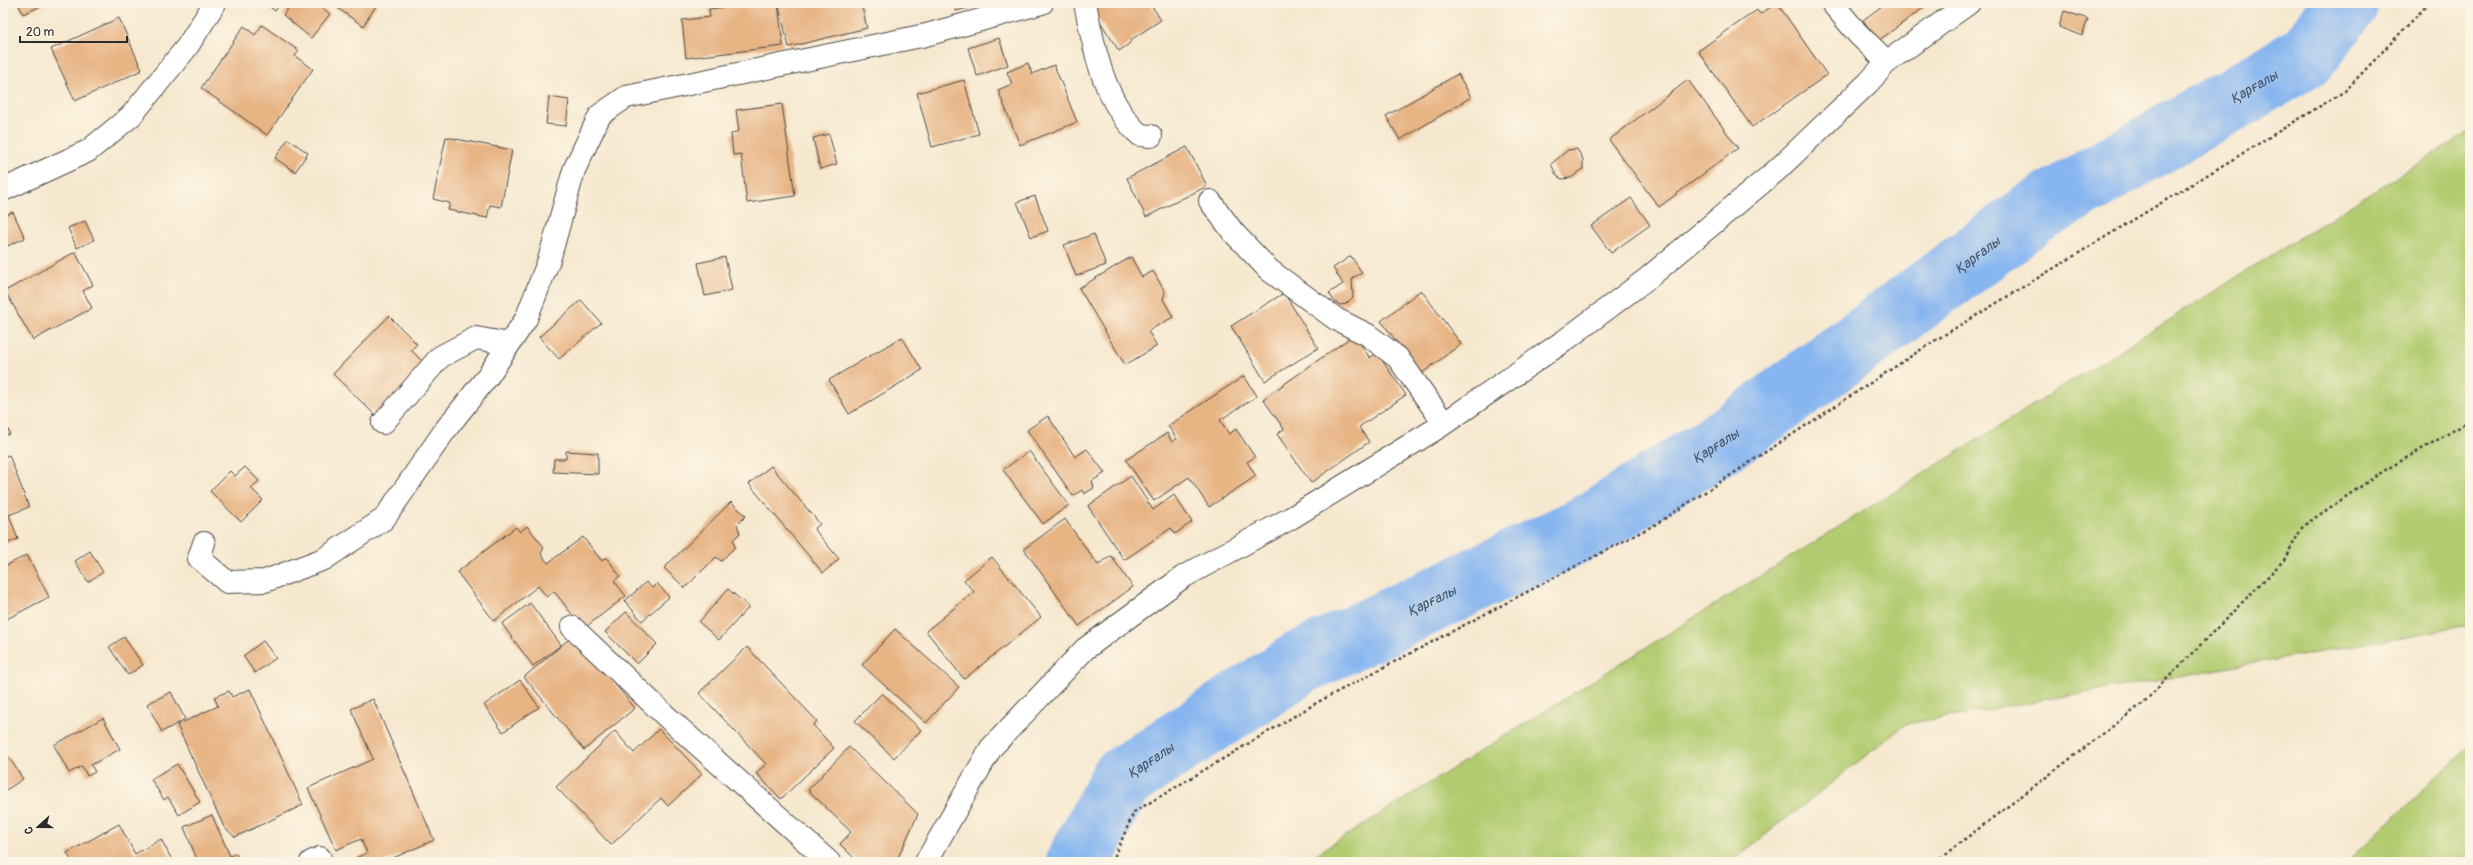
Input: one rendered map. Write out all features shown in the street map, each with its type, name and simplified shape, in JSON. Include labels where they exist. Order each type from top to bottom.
[{"type":"street","points":[[3,190],[88,152],[131,116],[187,47],[215,3]]},
{"type":"street","points":[[204,543],[199,558],[227,582],[265,581],[324,559],[384,519],[446,429],[488,376],[526,319],[549,260],[574,170],[600,115],[626,97],[926,35],[1042,3]]},
{"type":"street","points":[[1085,3],[1100,70],[1113,98],[1126,122],[1140,136],[1151,136]]},
{"type":"street","points":[[1832,3],[1858,34],[1887,62]]},
{"type":"street","points":[[926,862],[991,748],[1085,649],[1183,578],[1291,518],[1444,423],[1564,341],[1648,278],[1777,170],[1868,83],[1887,62],[1969,3]]},
{"type":"street","points":[[1210,201],[1233,232],[1269,270],[1336,319],[1368,335],[1398,358],[1444,423]]},
{"type":"street","points":[[383,423],[440,357],[476,338],[509,344]]},
{"type":"street","points":[[572,627],[668,718],[829,862]]},
{"type":"path","points":[[1112,862],[1134,812],[1318,702],[1658,523],[1931,342],[2345,91],[2429,3]]},
{"type":"path","points":[[1934,862],[2142,704],[2284,560],[2303,526],[2382,472],[2470,421]]},
{"type":"green space","points":[[2470,131],[2470,625],[1906,724],[1731,862],[1304,862]]},
{"type":"green space","points":[[2470,745],[2470,862],[2347,862]]},
{"type":"building","points":[[18,3],[48,3],[23,14]]},
{"type":"building","points":[[265,3],[281,3],[275,11]]},
{"type":"building","points":[[293,3],[316,3],[330,14],[311,38],[283,15]]},
{"type":"building","points":[[339,3],[378,3],[363,26],[336,7]]},
{"type":"building","points":[[764,3],[778,3],[783,46],[686,58],[682,20],[710,17],[709,9]]},
{"type":"building","points":[[794,3],[861,3],[867,28],[789,47],[779,7]]},
{"type":"building","points":[[954,3],[984,3],[984,4],[956,11]]},
{"type":"building","points":[[1101,3],[1150,3],[1161,20],[1132,39],[1129,44],[1119,51],[1092,9]]},
{"type":"building","points":[[1777,3],[1827,75],[1752,127],[1698,51],[1757,10],[1760,14]]},
{"type":"building","points":[[1886,3],[1930,3],[1878,41],[1863,20]]},
{"type":"building","points":[[2064,11],[2088,19],[2082,36],[2059,27]]},
{"type":"building","points":[[119,18],[142,70],[75,101],[51,49]]},
{"type":"building","points":[[262,25],[299,51],[295,56],[313,69],[267,135],[201,88],[244,26],[255,35]]},
{"type":"building","points":[[999,38],[1008,65],[977,76],[968,48]]},
{"type":"building","points":[[1028,63],[1032,74],[1054,65],[1077,122],[1020,145],[998,90],[1012,84],[1007,72]]},
{"type":"building","points":[[1458,74],[1471,97],[1400,140],[1386,116]]},
{"type":"building","points":[[964,80],[979,134],[932,147],[917,93]]},
{"type":"building","points":[[1688,80],[1738,148],[1659,207],[1609,140]]},
{"type":"building","points":[[549,97],[569,100],[566,126],[546,124]]},
{"type":"building","points":[[782,104],[795,196],[747,203],[741,154],[733,155],[731,134],[739,131],[736,110]]},
{"type":"building","points":[[829,134],[837,164],[820,169],[813,138]]},
{"type":"building","points":[[446,137],[512,150],[501,207],[490,205],[487,218],[448,210],[450,203],[433,199]]},
{"type":"building","points":[[288,139],[308,153],[295,172],[275,158]]},
{"type":"building","points":[[1187,147],[1207,186],[1146,217],[1127,178]]},
{"type":"building","points":[[1577,149],[1583,159],[1583,169],[1571,178],[1562,179],[1557,176],[1551,164],[1568,150]]},
{"type":"building","points":[[1035,196],[1048,231],[1031,237],[1017,202]]},
{"type":"building","points":[[1631,198],[1650,225],[1611,253],[1591,226]]},
{"type":"building","points":[[13,212],[25,238],[3,248],[3,216]]},
{"type":"building","points":[[85,221],[94,240],[77,248],[68,228]]},
{"type":"building","points":[[1094,234],[1106,265],[1076,276],[1064,245]]},
{"type":"building","points":[[75,252],[93,285],[83,291],[92,308],[33,340],[5,291]]},
{"type":"building","points":[[1351,256],[1362,273],[1352,278],[1353,297],[1346,304],[1340,305],[1335,302],[1329,293],[1343,284],[1333,268]]},
{"type":"building","points":[[725,257],[732,290],[705,296],[698,263]]},
{"type":"building","points":[[1131,257],[1142,277],[1153,271],[1165,292],[1163,299],[1173,317],[1148,331],[1157,346],[1125,365],[1079,288]]},
{"type":"building","points":[[1421,290],[1461,344],[1421,374],[1381,321]]},
{"type":"building","points":[[1284,293],[1318,348],[1265,381],[1231,326]]},
{"type":"building","points":[[581,300],[601,323],[559,359],[539,337]]},
{"type":"building","points":[[389,316],[417,344],[411,350],[425,364],[375,415],[333,374]]},
{"type":"building","points":[[1354,335],[1370,358],[1377,353],[1406,395],[1359,427],[1369,442],[1311,483],[1277,434],[1284,429],[1263,399]]},
{"type":"building","points":[[902,337],[922,370],[849,414],[829,380]]},
{"type":"building","points":[[1244,376],[1257,396],[1220,420],[1229,434],[1236,429],[1255,457],[1247,462],[1256,476],[1209,507],[1189,477],[1154,501],[1126,460],[1167,433],[1172,442],[1177,439],[1168,426]]},
{"type":"building","points":[[1048,416],[1075,457],[1087,449],[1105,473],[1092,481],[1094,488],[1084,494],[1082,490],[1073,496],[1027,430]]},
{"type":"building","points":[[3,419],[10,434],[3,436]]},
{"type":"building","points":[[566,451],[598,453],[598,474],[553,472],[554,459],[566,459]]},
{"type":"building","points":[[1029,451],[1069,505],[1043,524],[1003,470]]},
{"type":"building","points":[[9,455],[29,507],[9,515],[18,539],[3,545],[3,457]]},
{"type":"building","points":[[771,466],[820,524],[814,529],[839,559],[823,573],[749,484]]},
{"type":"building","points":[[245,467],[259,481],[251,488],[263,500],[241,522],[210,491],[230,471],[235,476]]},
{"type":"building","points":[[1131,476],[1153,510],[1174,495],[1192,522],[1175,534],[1171,528],[1124,560],[1088,506]]},
{"type":"building","points":[[731,502],[746,516],[737,525],[740,533],[733,540],[735,547],[721,561],[716,557],[685,588],[664,568]]},
{"type":"building","points":[[1065,519],[1098,565],[1111,556],[1133,587],[1079,626],[1024,549]]},
{"type":"building","points":[[527,526],[544,547],[541,554],[548,563],[583,537],[602,561],[606,557],[620,576],[614,581],[626,596],[583,629],[554,591],[547,597],[538,586],[494,621],[457,572],[516,527],[520,532]]},
{"type":"building","points":[[90,551],[103,572],[88,582],[75,561]]},
{"type":"building","points":[[27,555],[49,597],[3,621],[3,567]]},
{"type":"building","points":[[992,557],[1041,617],[964,679],[926,631],[974,592],[964,580]]},
{"type":"building","points":[[646,582],[652,588],[657,583],[669,597],[642,621],[625,601]]},
{"type":"building","points":[[728,589],[749,607],[719,640],[699,622]]},
{"type":"building","points":[[530,603],[561,645],[533,666],[502,624]]},
{"type":"building","points":[[626,612],[657,644],[637,664],[605,632]]},
{"type":"building","points":[[895,629],[959,687],[926,723],[862,665]]},
{"type":"building","points":[[574,635],[635,708],[584,750],[524,677]]},
{"type":"building","points":[[124,637],[143,665],[128,675],[109,647]]},
{"type":"building","points":[[263,641],[276,658],[255,673],[243,656]]},
{"type":"building","points":[[747,647],[817,721],[813,725],[834,748],[781,799],[756,773],[766,764],[699,693]]},
{"type":"building","points":[[520,680],[539,707],[503,732],[484,705]]},
{"type":"building","points":[[250,689],[303,805],[235,837],[224,827],[177,725],[218,706],[214,697],[229,691],[232,697]]},
{"type":"building","points":[[171,692],[185,719],[162,732],[147,704]]},
{"type":"building","points":[[882,693],[921,730],[894,758],[855,721]]},
{"type":"building","points":[[373,699],[434,840],[384,862],[346,862],[367,853],[361,839],[336,850],[308,788],[373,759],[351,709]]},
{"type":"building","points":[[103,718],[120,749],[91,765],[95,772],[87,776],[82,766],[69,773],[54,745]]},
{"type":"building","points":[[659,729],[702,774],[668,806],[661,798],[611,845],[556,787],[615,731],[634,753]]},
{"type":"building","points":[[849,747],[918,814],[896,862],[858,862],[840,844],[851,832],[808,790]]},
{"type":"building","points":[[8,756],[23,779],[3,792],[3,759]]},
{"type":"building","points":[[177,764],[200,802],[179,815],[168,797],[164,800],[151,779]]},
{"type":"building","points":[[212,815],[230,856],[236,853],[240,862],[198,862],[184,827]]},
{"type":"building","points":[[119,824],[135,854],[161,839],[173,862],[72,862],[67,853]]},
{"type":"building","points":[[793,856],[799,862],[787,862]]},
{"type":"waterway","name":"Қарғалы","points":[[1078,862],[1122,779],[1300,663],[1591,525],[1734,434],[2033,214],[2307,56],[2347,3]]}]
